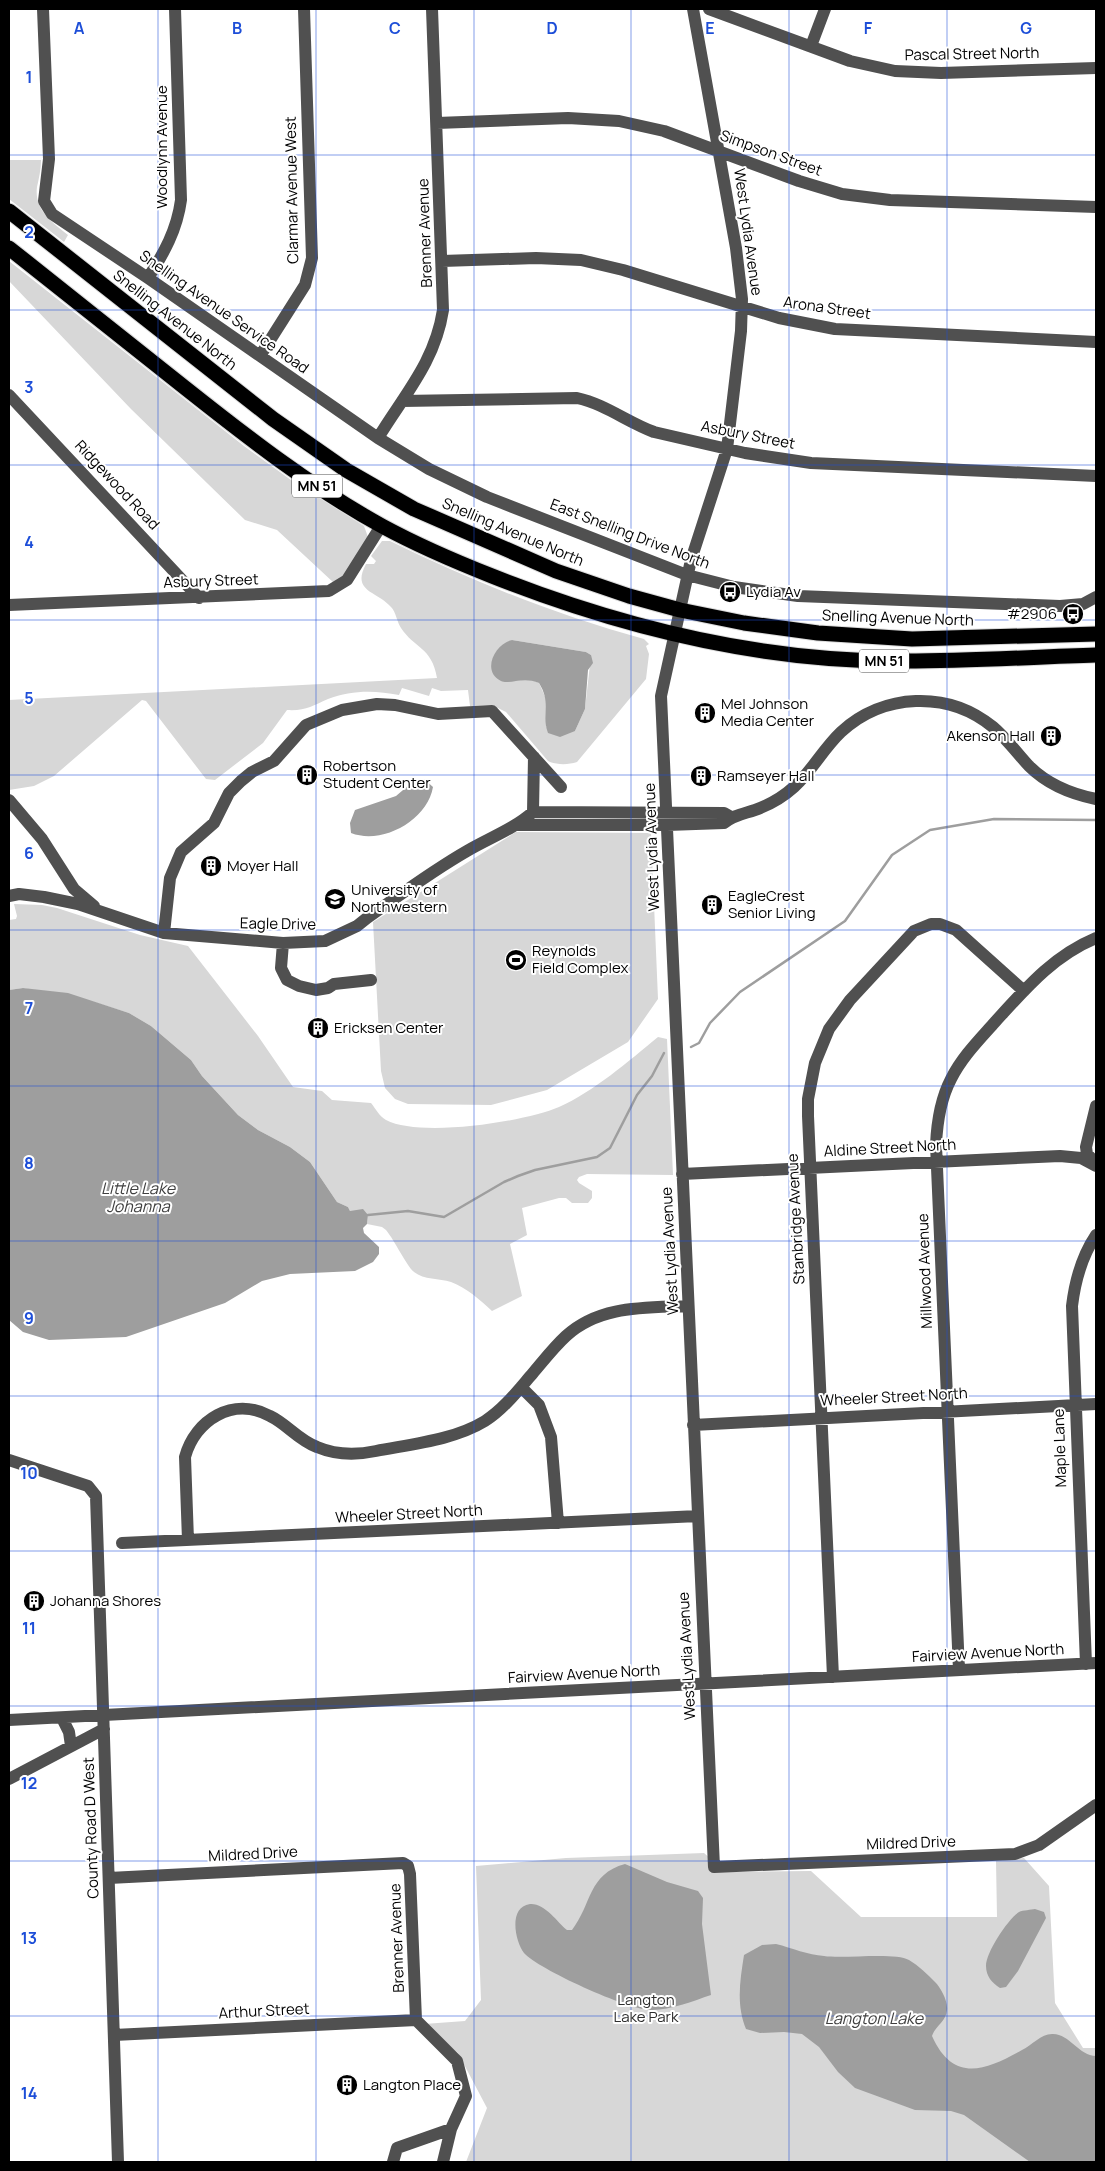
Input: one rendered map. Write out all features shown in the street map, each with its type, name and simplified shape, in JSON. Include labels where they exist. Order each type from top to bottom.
[{"type":"highway","name":"Snelling Avenue North","points":[[9,211],[273,419],[346,470],[414,509],[537,564],[592,584],[680,610],[781,629],[856,637],[950,639],[1096,634]]},
{"type":"highway","points":[[9,223],[43,238]]},
{"type":"highway","name":"MN 51","points":[[9,248],[289,467],[381,526],[514,585],[606,616],[674,635],[766,651],[891,662],[1096,655]]},
{"type":"street","name":"Snelling Avenue Service Road","points":[[43,9],[49,159],[44,201],[52,214],[148,278],[378,438]]},
{"type":"street","name":"Woodlynn Avenue","points":[[148,278],[169,244],[179,216],[181,200],[175,9]]},
{"type":"street","name":"Clarmar Avenue West","points":[[260,356],[297,300],[305,284],[312,258],[304,9]]},
{"type":"street","name":"Brenner Avenue","points":[[378,438],[422,371],[436,342],[443,310],[432,9]]},
{"type":"street","name":"West Lydia Avenue","points":[[693,9],[736,248],[742,307],[727,449],[687,575],[662,696],[714,1867]]},
{"type":"street","name":"Pascal Street North","points":[[709,9],[872,67],[918,73],[1096,68]]},
{"type":"street","points":[[811,46],[826,9]]},
{"type":"street","name":"Simpson Street","points":[[437,123],[568,118],[602,119],[639,124],[664,131],[819,188],[866,198],[1096,207]]},
{"type":"street","name":"Arona Street","points":[[442,261],[536,258],[581,260],[623,270],[804,324],[835,329],[1096,342]]},
{"type":"street","name":"Ridgewood Road","points":[[9,395],[199,598]]},
{"type":"street","name":"Asbury Street","points":[[402,401],[577,398],[603,405],[638,426],[654,432],[773,458],[811,463],[1096,476]]},
{"type":"street","name":"East Snelling Drive North","points":[[378,438],[429,469],[472,490],[687,575],[734,587],[770,593],[825,598],[1060,606],[1083,604],[1096,596]]},
{"type":"street","name":"Asbury Street","points":[[9,605],[321,592],[336,588],[347,580],[381,526]]},
{"type":"street","points":[[534,757],[533,812],[724,823],[732,817],[769,804],[782,796],[805,776],[836,738],[852,723],[878,708],[908,701],[939,702],[968,711],[994,728],[1031,768],[1043,778],[1070,792],[1096,799]]},
{"type":"street","points":[[164,933],[170,878],[175,862],[181,852],[214,823],[230,793],[241,780],[274,761],[306,725],[327,715],[377,704],[396,705],[438,714],[492,711],[561,787]]},
{"type":"street","name":"Eagle Drive","points":[[9,800],[42,839],[74,889],[99,910]]},
{"type":"street","name":"Eagle Drive","points":[[9,896],[19,894],[64,901],[99,910],[164,933],[283,943],[325,941],[357,926],[442,866],[503,830],[518,824],[533,812]]},
{"type":"street","name":"Eagle Drive","points":[[518,824],[667,819]]},
{"type":"street","points":[[64,901],[74,889]]},
{"type":"street","name":"Stanbridge Avenue","points":[[832,1677],[808,1099],[820,1047],[829,1029],[844,1007],[914,931],[931,924],[940,924],[956,930],[1024,990]]},
{"type":"street","name":"Millwood Avenue","points":[[959,1670],[947,1411],[937,1126],[944,1095],[950,1080],[970,1050],[1024,990],[1060,957],[1096,938]]},
{"type":"street","points":[[283,943],[282,968],[287,980],[299,986],[316,990],[328,988],[334,984],[371,980]]},
{"type":"street","points":[[1096,1106],[1086,1148],[1087,1154],[1096,1165]]},
{"type":"street","points":[[1060,1156],[1070,1154],[1081,1146],[1089,1132]]},
{"type":"street","name":"Aldine Street North","points":[[682,1174],[1060,1156],[1081,1158],[1096,1165]]},
{"type":"street","name":"Maple Lane","points":[[1091,1664],[1071,1324],[1072,1298],[1084,1258],[1096,1235]]},
{"type":"street","points":[[188,1540],[185,1457],[188,1446],[199,1428],[216,1415],[238,1409],[260,1411],[271,1416],[303,1440],[317,1447],[344,1454],[360,1454],[448,1436],[474,1427],[499,1410],[567,1335],[592,1318],[623,1310],[688,1306]]},
{"type":"street","points":[[521,1386],[539,1405],[551,1437],[554,1454],[558,1523]]},
{"type":"street","name":"Wheeler Street North","points":[[693,1425],[1096,1404]]},
{"type":"street","name":"County Road D West","points":[[9,1460],[88,1486],[95,1493],[118,2162]]},
{"type":"street","name":"Wheeler Street North","points":[[122,1543],[698,1516]]},
{"type":"street","name":"Fairview Avenue North","points":[[9,1720],[62,1718],[104,1723],[705,1684],[1091,1664]]},
{"type":"street","points":[[62,1718],[69,1732],[70,1746]]},
{"type":"street","points":[[9,1779],[70,1746],[104,1723]]},
{"type":"street","name":"Mildred Drive","points":[[714,1867],[1016,1854],[1039,1845],[1096,1806]]},
{"type":"street","name":"Brenner Avenue","points":[[398,1862],[408,1866],[410,1874],[416,2020]]},
{"type":"street","name":"Mildred Drive","points":[[109,1878],[398,1862]]},
{"type":"street","points":[[416,2020],[457,2061],[466,2096],[452,2129],[443,2162]]},
{"type":"street","name":"Arthur Street","points":[[114,2035],[416,2020]]},
{"type":"street","points":[[393,2162],[398,2148],[452,2129]]},
{"type":"green space","points":[[9,160],[41,160],[37,187],[38,202],[45,215],[68,235],[64,242],[9,199]]},
{"type":"green space","points":[[9,261],[244,446],[291,480],[364,526],[368,537],[346,574],[334,583],[277,530],[245,520],[131,409],[9,281]]},
{"type":"green space","points":[[382,541],[390,541],[452,570],[515,596],[611,630],[644,639],[649,644],[646,646],[649,654],[646,679],[577,762],[570,764],[558,764],[548,761],[506,712],[492,705],[470,706],[468,690],[441,691],[432,688],[429,696],[402,688],[399,695],[381,692],[354,692],[328,699],[304,709],[287,710],[263,743],[215,780],[206,779],[146,701],[142,700],[54,776],[34,786],[9,790],[9,700],[437,678],[431,660],[406,635],[393,609],[364,586],[362,573],[366,564],[374,564],[376,561],[371,556]],"holes":[[[512,640],[586,652],[591,655],[585,709],[575,731],[546,727],[547,701],[539,683],[530,679],[513,681],[492,663],[499,649]]]},
{"type":"green space","name":"Reynolds Field Complex","points":[[516,832],[651,833],[658,999],[628,1042],[547,1090],[491,1105],[408,1104],[395,1099],[385,1088],[381,1071],[373,922]]},
{"type":"green space","points":[[14,904],[42,905],[57,908],[140,935],[188,946],[258,1036],[293,1087],[322,1091],[332,1100],[371,1103],[386,1120],[402,1125],[422,1128],[472,1126],[543,1113],[572,1101],[585,1093],[658,1037],[667,1039],[673,1175],[587,1174],[579,1177],[577,1180],[592,1191],[592,1198],[588,1203],[572,1203],[566,1198],[559,1198],[522,1208],[527,1235],[510,1244],[522,1296],[492,1311],[473,1294],[457,1284],[427,1278],[414,1272],[386,1230],[382,1227],[367,1224],[368,1215],[350,1211],[348,1207],[337,1202],[310,1162],[290,1147],[258,1130],[238,1115],[202,1076],[191,1060],[151,1026],[129,1013],[94,1002],[23,988],[9,990],[9,920],[16,919],[17,916]]},
{"type":"green space","name":"Langton Lake Park","points":[[704,1853],[726,1872],[811,1871],[861,1917],[997,1917],[996,1861],[1024,1858],[1049,1886],[1055,2003],[1083,2048],[1096,2048],[1096,2162],[466,2162],[487,2108],[458,2053],[424,2024],[465,2021],[481,2000],[476,1866],[566,1858]]},
{"type":"water","points":[[512,640],[586,652],[591,655],[593,663],[588,670],[585,709],[575,731],[560,737],[548,733],[545,721],[545,697],[539,683],[527,680],[504,682],[495,677],[491,665],[493,658],[500,647]]},
{"type":"water","points":[[416,779],[424,779],[433,787],[429,799],[413,820],[389,833],[376,836],[363,836],[351,833],[350,823],[355,810],[396,796]]},
{"type":"water","name":"Little Lake Johanna","points":[[23,988],[68,993],[129,1013],[151,1026],[191,1060],[202,1076],[238,1115],[258,1130],[290,1147],[310,1162],[337,1202],[348,1207],[350,1211],[363,1209],[368,1215],[367,1224],[363,1228],[364,1233],[379,1247],[379,1254],[373,1262],[355,1271],[290,1274],[262,1281],[225,1303],[126,1337],[49,1340],[23,1332],[9,1320],[9,990]]},
{"type":"water","points":[[625,1864],[667,1882],[698,1891],[703,1898],[702,1924],[711,1995],[667,2008],[652,2010],[641,2008],[625,2004],[585,1988],[547,1969],[524,1953],[518,1941],[515,1925],[516,1918],[523,1906],[530,1904],[541,1907],[567,1930],[572,1930],[579,1920],[597,1882],[613,1869]]},
{"type":"water","points":[[1035,1909],[1044,1912],[1046,1918],[1018,1971],[1006,1987],[1000,1988],[987,1973],[986,1966],[990,1953],[998,1936],[1014,1916],[1021,1911]]},
{"type":"water","name":"Langton Lake","points":[[776,1944],[806,1953],[833,1957],[893,1956],[913,1962],[935,1982],[944,1995],[947,2006],[946,2014],[932,2036],[940,2051],[950,2061],[960,2067],[983,2067],[995,2063],[1022,2050],[1048,2034],[1064,2037],[1084,2052],[1096,2056],[1096,2162],[1030,2162],[964,2115],[951,2111],[915,2110],[855,2088],[838,2072],[819,2047],[802,2034],[784,2032],[760,2033],[746,2029],[740,2001],[740,1983],[744,1955],[762,1945]]},
{"type":"waterway","points":[[691,1047],[699,1043],[710,1023],[740,992],[845,921],[892,855],[930,830],[994,819],[1096,820]]},
{"type":"waterway","points":[[368,1215],[408,1211],[444,1217],[504,1182],[518,1176],[535,1170],[597,1157],[610,1148],[637,1095],[652,1076],[664,1053]]},
{"type":"place","name":"Lydia Av","points":[[730,592]]},
{"type":"place","name":"#2906","points":[[1073,614]]},
{"type":"place","name":"Mel Johnson Media Center","points":[[705,713]]},
{"type":"place","name":"Akenson Hall","points":[[1051,736]]},
{"type":"place","name":"Robertson Student Center","points":[[307,775]]},
{"type":"place","name":"Ramseyer Hall","points":[[701,776]]},
{"type":"place","name":"Moyer Hall","points":[[211,866]]},
{"type":"place","name":"University of Northwestern","points":[[335,899]]},
{"type":"place","name":"EagleCrest Senior Living","points":[[712,905]]},
{"type":"place","name":"Reynolds Field Complex","points":[[516,960]]},
{"type":"place","name":"Ericksen Center","points":[[318,1028]]},
{"type":"place","name":"Johanna Shores","points":[[34,1601]]},
{"type":"place","name":"Langton Place","points":[[347,2085]]}]
